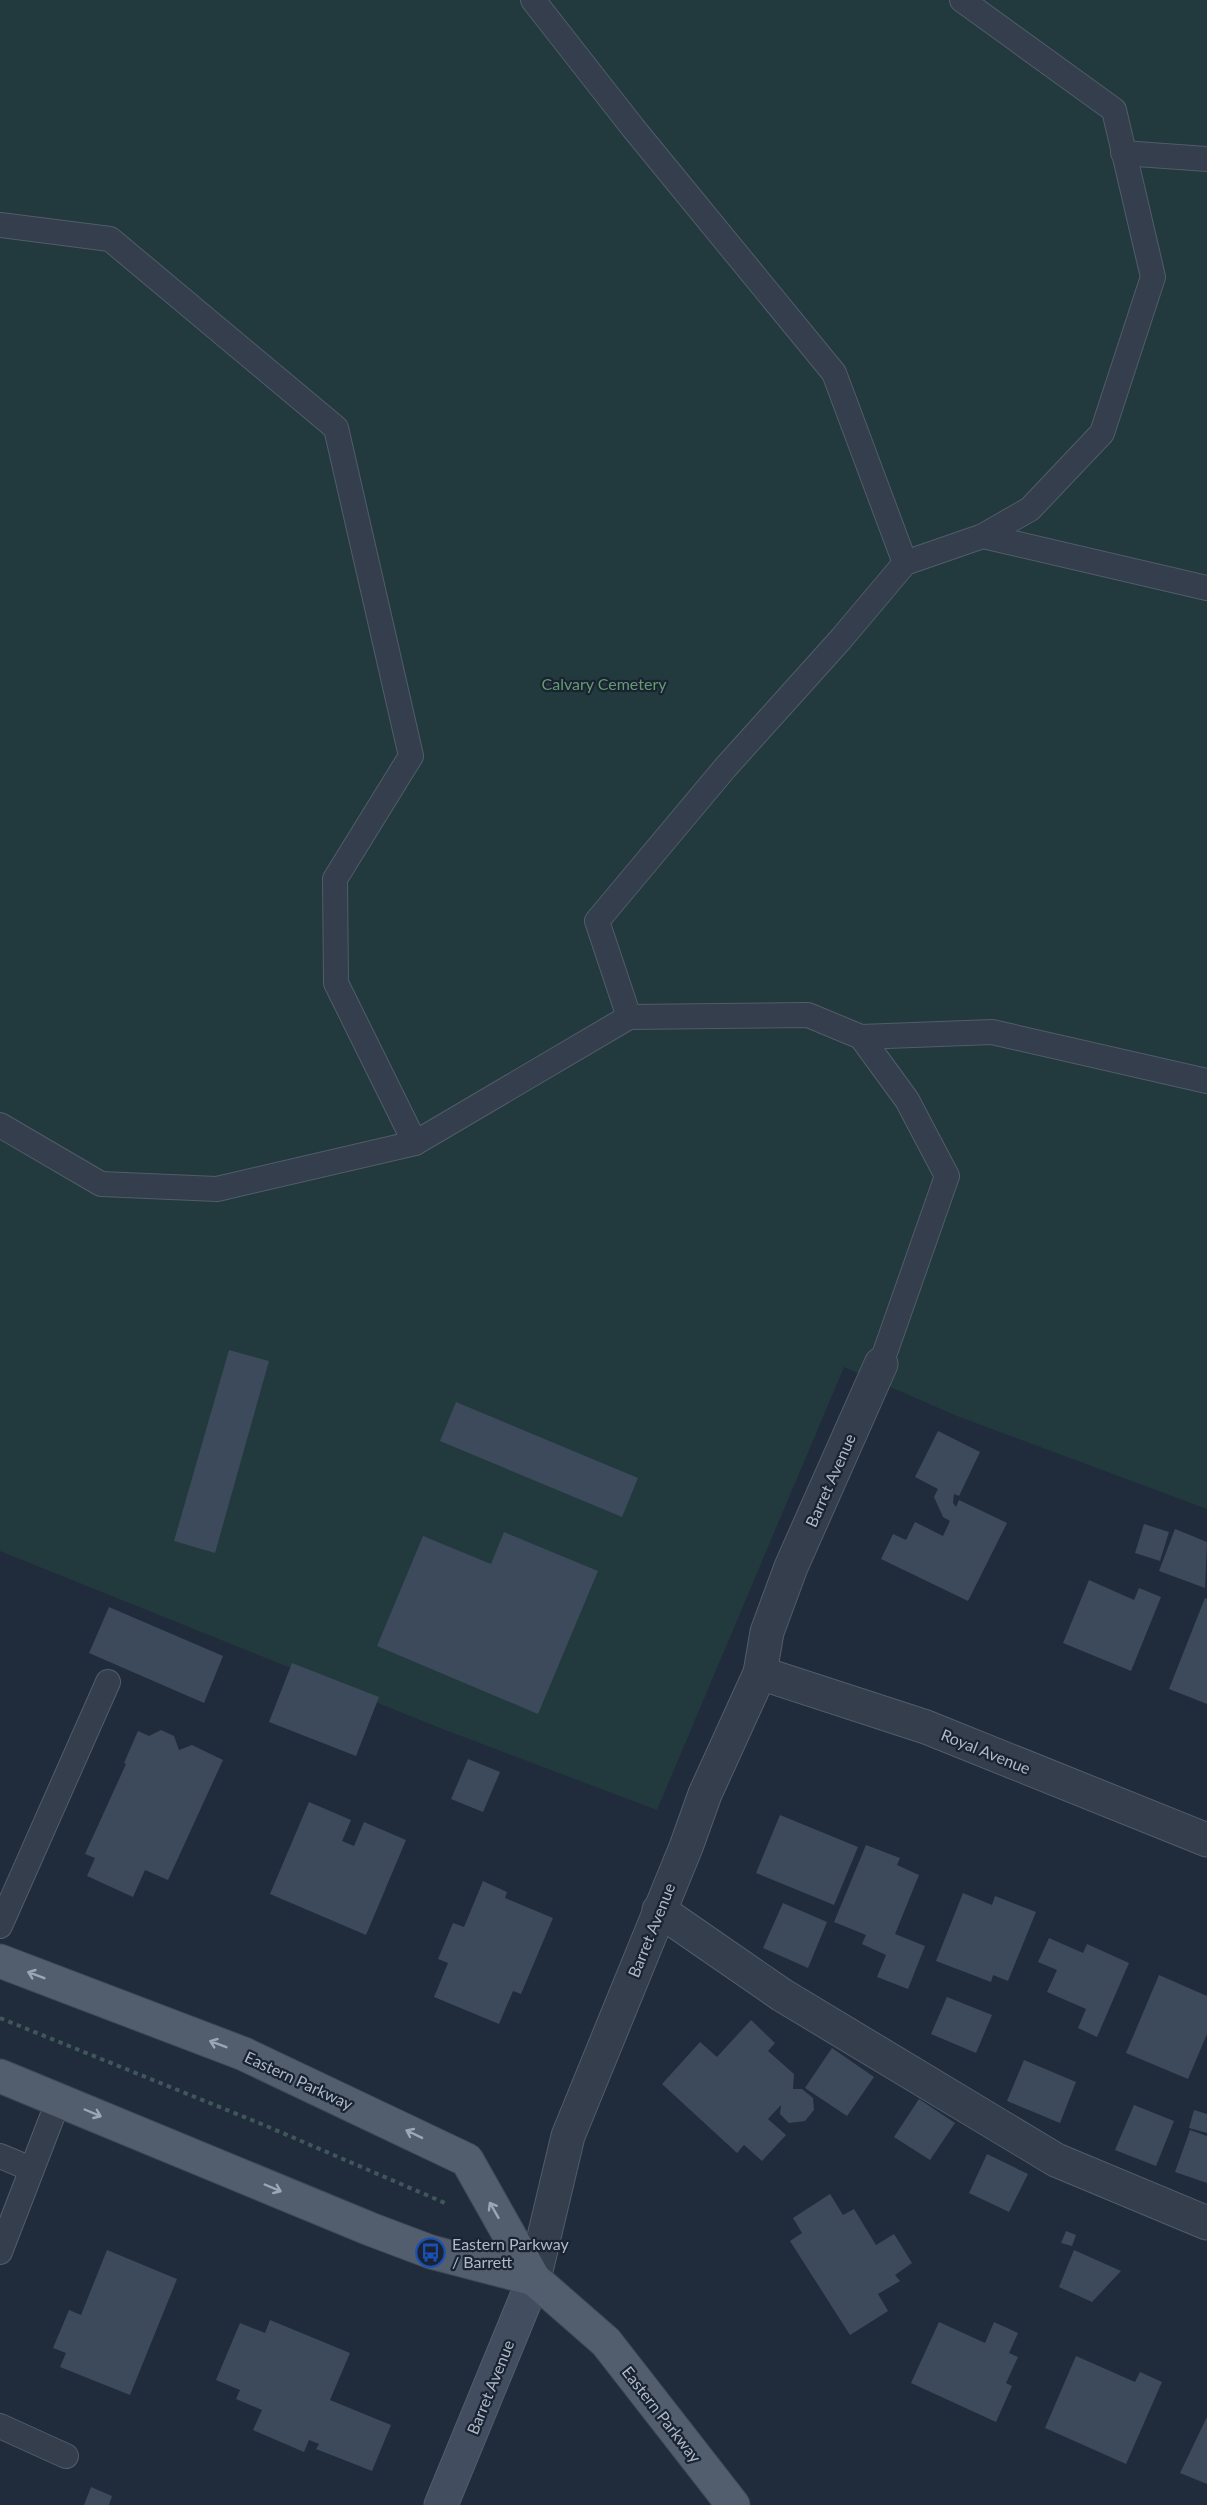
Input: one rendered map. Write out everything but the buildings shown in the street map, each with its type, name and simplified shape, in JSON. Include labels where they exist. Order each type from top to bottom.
[{"type":"main road","name":"Eastern Parkway","points":[[0,1961],[244,2054],[467,2160],[534,2279],[606,2342],[733,2505]]},
{"type":"main road","name":"Eastern Parkway","points":[[0,2076],[380,2233],[431,2252],[534,2279]]},
{"type":"street","name":"Barret Avenue","points":[[441,2505],[534,2279],[568,2136],[686,1847],[705,1794],[760,1673],[767,1632],[791,1567],[882,1364]]},
{"type":"street","name":"Royal Avenue","points":[[760,1673],[926,1727],[1207,1840]]},
{"type":"street","points":[[659,1910],[782,1995],[1056,2160],[1207,2223]]},
{"type":"lane","points":[[533,0],[634,129],[834,373],[905,562]]},
{"type":"lane","points":[[629,1017],[597,921],[725,768],[841,639],[905,562],[983,536],[1030,509],[1102,434],[1153,277],[1114,110],[962,0]]},
{"type":"lane","points":[[1124,153],[1207,159]]},
{"type":"lane","points":[[0,225],[110,240],[336,428],[411,756],[335,879],[336,983],[415,1143]]},
{"type":"lane","points":[[983,536],[1207,588]]},
{"type":"lane","points":[[0,1125],[101,1184],[217,1190],[415,1143],[629,1017],[808,1015],[861,1037],[992,1032],[1207,1081]]},
{"type":"lane","points":[[861,1037],[907,1100],[947,1176],[882,1364]]},
{"type":"lane","points":[[0,1926],[108,1682]]},
{"type":"lane","points":[[0,2252],[58,2099]]},
{"type":"lane","points":[[0,2156],[31,2169]]},
{"type":"lane","points":[[0,2426],[66,2456]]},
{"type":"path","points":[[0,2018],[264,2125],[454,2206]]},
{"type":"green space","name":"Calvary Cemetery","points":[[0,0],[1207,0],[1207,1509],[957,1416],[844,1367],[657,1810],[440,1728],[0,1551]]},
{"type":"place","name":"Eastern Parkway / Barrett","points":[[431,2252]]}]
